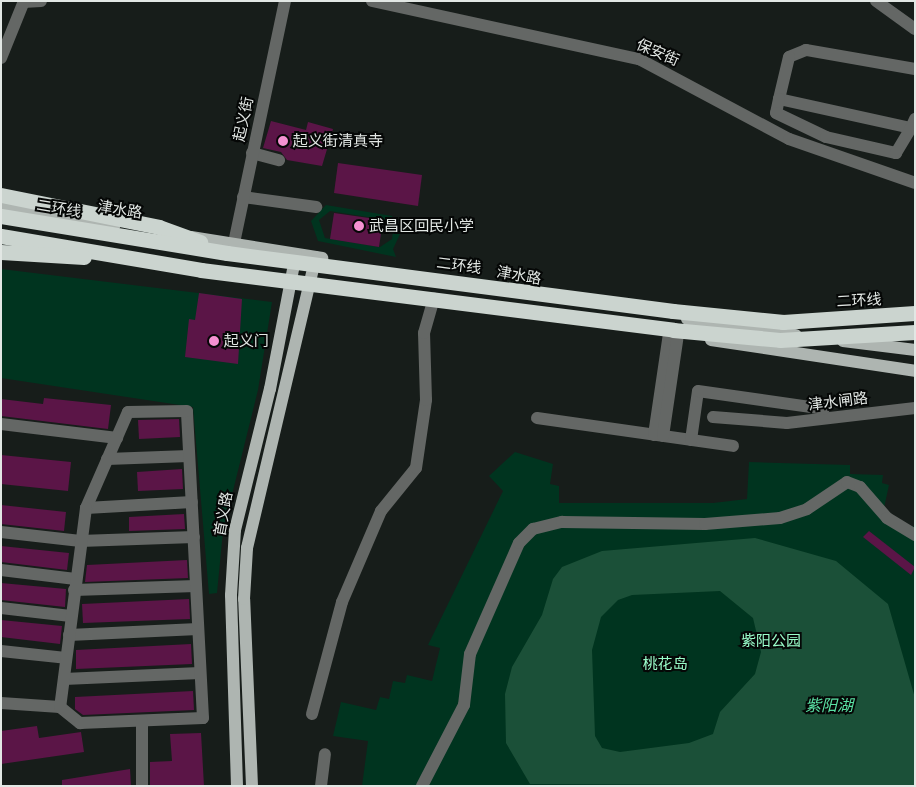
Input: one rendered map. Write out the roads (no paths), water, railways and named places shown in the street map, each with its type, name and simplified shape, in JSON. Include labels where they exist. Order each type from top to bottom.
[{"type":"highway","points":[[1,195],[159,227],[230,248]]},
{"type":"highway","name":"二环线","points":[[1,216],[783,322],[915,313]]},
{"type":"highway","points":[[1,237],[143,259],[673,330],[780,340],[915,332]]},
{"type":"highway","points":[[1,252],[143,259]]},
{"type":"main road","name":"津水路","points":[[1,208],[230,248],[316,257],[636,312],[915,350]]},
{"type":"main road","points":[[1,237],[291,275],[915,371]]},
{"type":"main road","name":"首义路","points":[[237,786],[231,589],[235,530],[270,389],[296,254]]},
{"type":"main road","name":"首义路","points":[[252,786],[244,599],[246,548],[316,257]]},
{"type":"street","points":[[1,58],[23,2],[41,1]]},
{"type":"street","name":"起义街","points":[[230,248],[243,197],[285,1]]},
{"type":"street","name":"保安街","points":[[372,1],[639,58],[789,139],[915,183]]},
{"type":"street","points":[[876,1],[915,29]]},
{"type":"street","points":[[779,100],[913,124],[896,153],[826,137],[776,113],[779,100],[789,57],[806,50],[915,69]]},
{"type":"street","points":[[252,153],[279,160]]},
{"type":"street","points":[[243,197],[316,207]]},
{"type":"street","points":[[312,714],[342,602],[381,510],[416,468],[426,400],[424,333],[434,298]]},
{"type":"street","points":[[659,435],[673,334]]},
{"type":"street","points":[[691,440],[698,391],[824,409]]},
{"type":"street","name":"津水闸路","points":[[714,417],[766,422],[915,408]]},
{"type":"street","points":[[1,703],[60,707],[76,722],[203,718],[187,411],[128,412],[116,438],[86,508],[80,541],[60,707]]},
{"type":"street","points":[[537,418],[733,446]]},
{"type":"street","points":[[1,424],[116,438]]},
{"type":"street","points":[[107,460],[190,456]]},
{"type":"street","points":[[422,786],[464,705],[470,654],[519,543],[533,529],[562,522],[705,524],[780,518],[807,509],[847,482],[860,487],[887,518],[915,535]]},
{"type":"street","points":[[86,508],[192,502]]},
{"type":"street","points":[[1,532],[80,541],[194,537]]},
{"type":"street","points":[[1,570],[75,584],[196,586]]},
{"type":"street","points":[[1,608],[71,616]]},
{"type":"street","points":[[69,635],[198,629]]},
{"type":"street","points":[[1,651],[66,658]]},
{"type":"street","points":[[64,679],[200,673]]},
{"type":"street","points":[[142,720],[142,786]]},
{"type":"street","points":[[321,786],[325,754]]},
{"type":"water","name":"紫阳湖","points":[[755,538],[836,561],[888,604],[915,698],[915,786],[530,784],[506,743],[505,694],[512,667],[542,615],[553,579],[562,567],[602,551]],"holes":[[[720,591],[753,618],[761,652],[755,674],[720,712],[713,734],[689,743],[620,752],[602,748],[595,736],[592,650],[601,617],[618,600],[632,595]]]},
{"type":"place","name":"起义街清真寺","points":[[283,141]]},
{"type":"place","name":"武昌区回民小学","points":[[359,226]]},
{"type":"place","name":"起义门","points":[[214,341]]},
{"type":"park label","name":"紫阳公园","points":[[771,641]]},
{"type":"park label","name":"桃花岛","points":[[665,664]]}]
